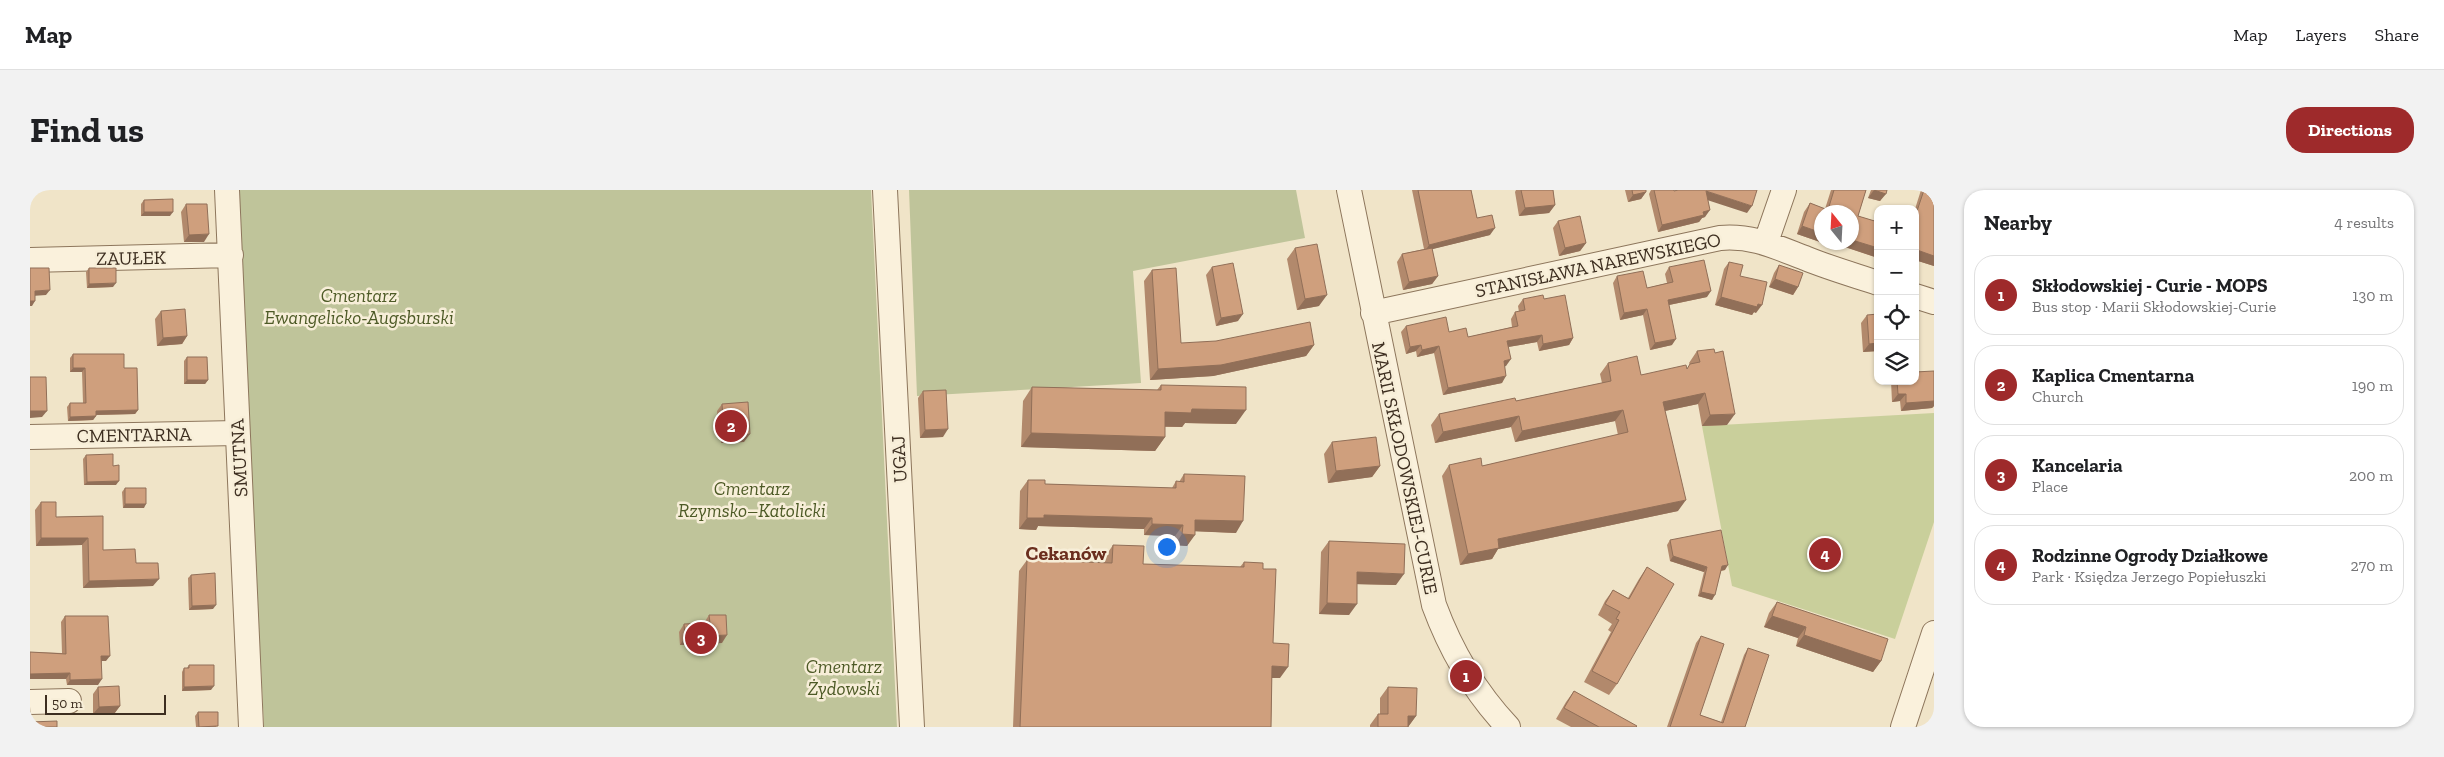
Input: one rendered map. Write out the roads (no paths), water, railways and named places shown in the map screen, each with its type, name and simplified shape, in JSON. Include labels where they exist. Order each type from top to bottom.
[{"type":"street","name":"SMUTNA","points":[[227,190],[251,727]]},
{"type":"street","name":"UGAJ","points":[[885,190],[912,727]]},
{"type":"street","name":"MARII SKŁODOWSKIEJ-CURIE","points":[[1349,190],[1434,605],[1445,636],[1466,676],[1508,727]]},
{"type":"street","points":[[1766,242],[1784,190]]},
{"type":"street","name":"STANISŁAWA NAREWSKIEGO","points":[[1373,313],[1720,238],[1737,236],[1766,242],[1806,259],[1874,282]]},
{"type":"street","name":"ZAUŁEK","points":[[30,260],[231,255]]},
{"type":"street","points":[[1919,297],[1934,302]]},
{"type":"street","name":"CMENTARNA","points":[[30,438],[237,433]]},
{"type":"street","points":[[1903,727],[1934,633]]},
{"type":"street","points":[[30,702],[68,701]]},
{"type":"place","name":"Kaplica Cmentarna","points":[[731,426]]},
{"type":"place","name":"Rodzinne Ogrody Działkowe","points":[[1825,554]]},
{"type":"place","name":"Kancelaria","points":[[701,638]]},
{"type":"place","name":"Skłodowskiej - Curie - MOPS","points":[[1466,676]]},
{"type":"district","name":"Cekanów","points":[[1066,553]]},
{"type":"park label","name":"Cmentarz Ewangelicko-Augsburski","points":[[359,306]]},
{"type":"park label","name":"Cmentarz Rzymsko–Katolicki","points":[[752,499]]},
{"type":"park label","name":"Cmentarz Żydowski","points":[[844,677]]}]
